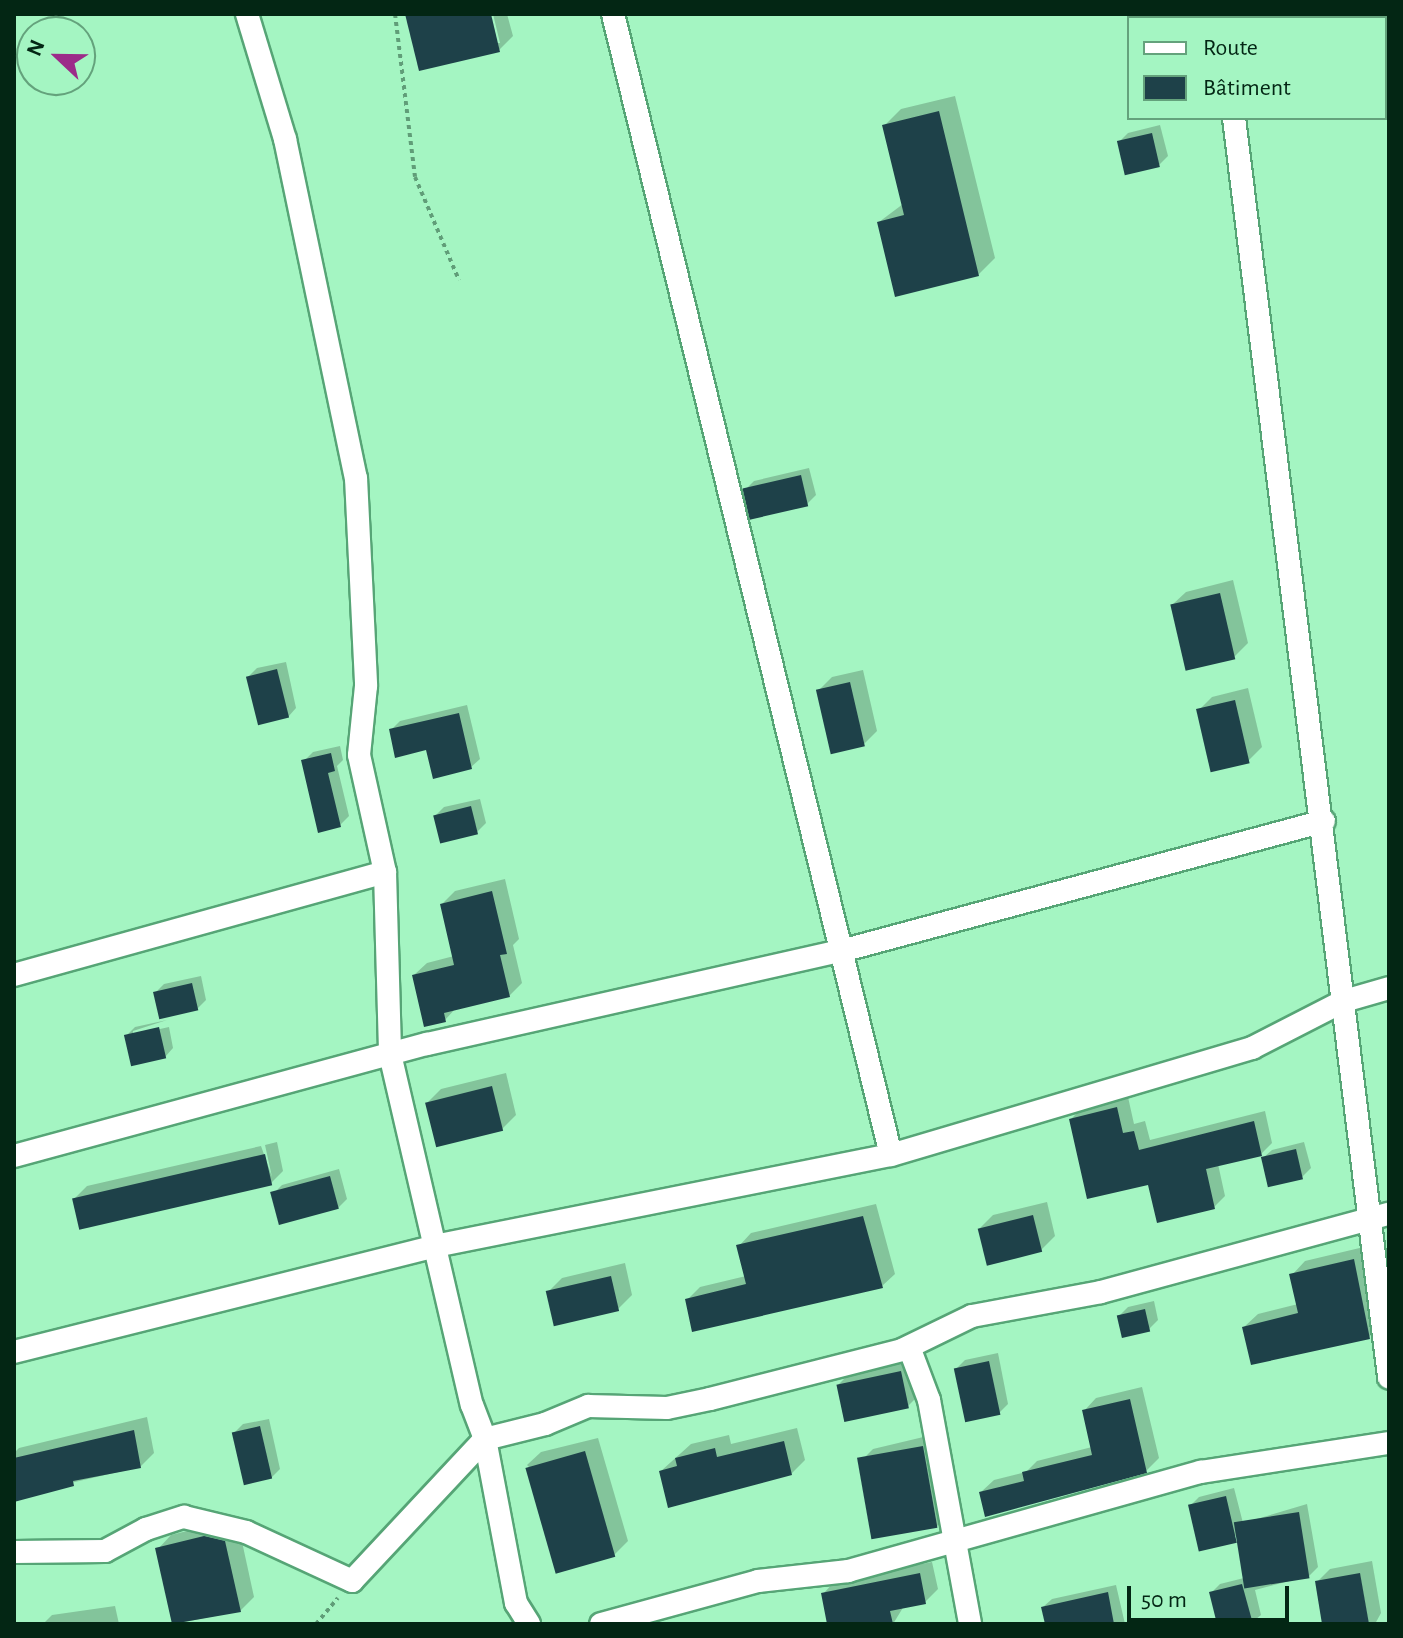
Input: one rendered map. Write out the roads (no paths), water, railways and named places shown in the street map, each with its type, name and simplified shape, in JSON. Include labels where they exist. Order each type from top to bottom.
[{"type":"street","points":[[247,14],[285,139],[356,478],[366,686],[359,755],[385,872],[390,1054],[472,1405],[485,1439],[516,1603],[529,1624]]},
{"type":"street","points":[[613,14],[891,1155]]},
{"type":"street","points":[[1234,120],[1324,821],[1344,1001],[1379,1215],[1389,1377]]},
{"type":"street","points":[[14,1156],[390,1054],[841,951],[1324,821]]},
{"type":"street","points":[[14,975],[385,872]]},
{"type":"street","points":[[14,1352],[435,1246],[891,1155],[1252,1048],[1344,1001],[1389,988]]},
{"type":"street","points":[[14,1552],[105,1551],[146,1529],[184,1517],[246,1532],[352,1581],[485,1439],[545,1424],[588,1406],[667,1408],[909,1347],[972,1316],[1101,1292],[1379,1215]]},
{"type":"street","points":[[909,1347],[929,1400],[958,1542],[970,1624]]},
{"type":"street","points":[[601,1624],[758,1581],[848,1571],[1201,1472],[1389,1443]]}]
